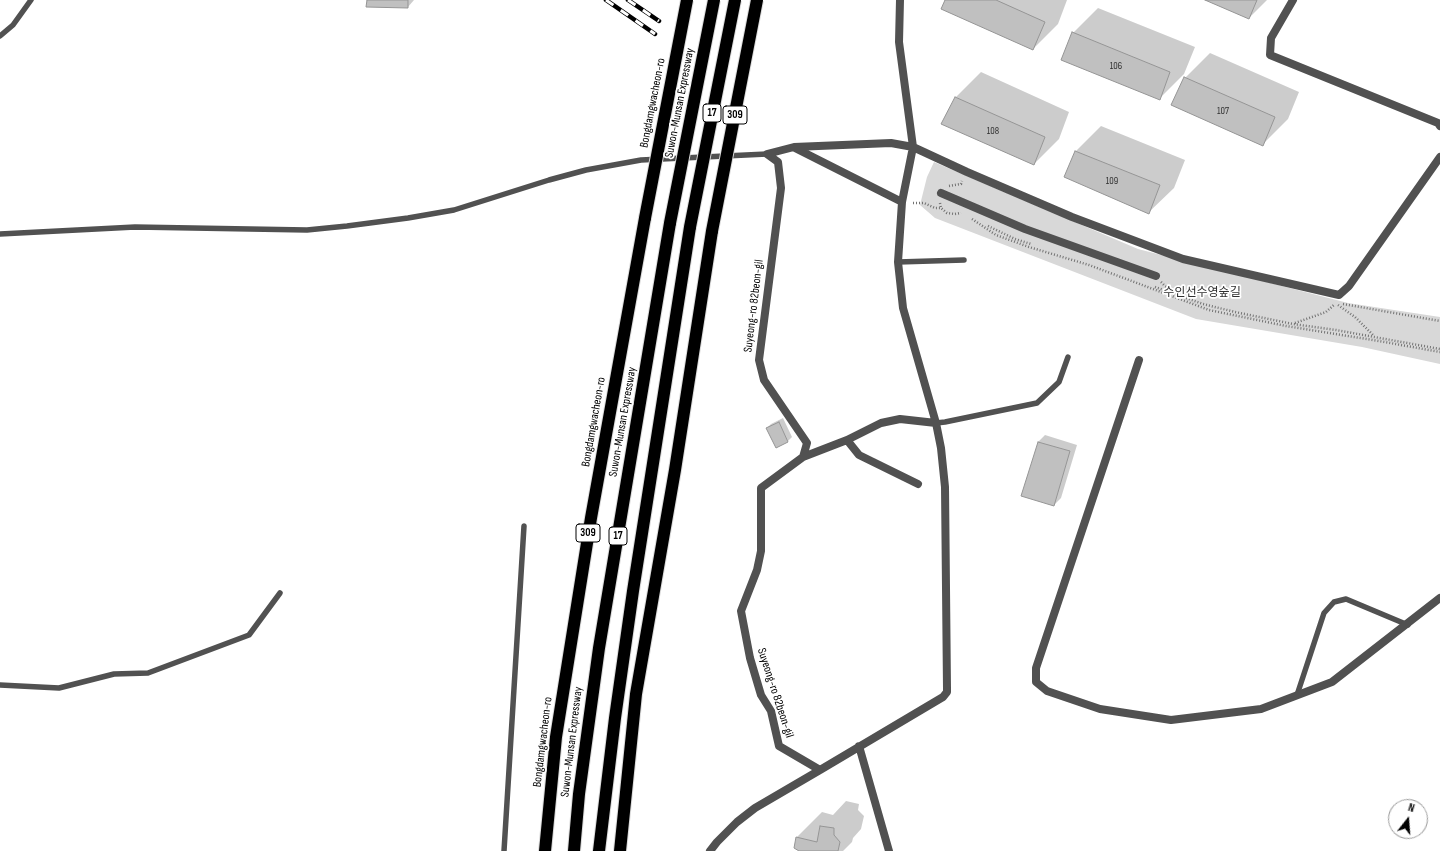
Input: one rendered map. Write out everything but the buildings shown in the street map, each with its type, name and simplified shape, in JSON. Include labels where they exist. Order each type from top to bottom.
[{"type":"highway","name":"Bongdamgwacheon-ro","points":[[546,851],[557,729],[591,518],[645,218],[687,0]]},
{"type":"highway","name":"Suwon-Munsan Expressway","points":[[574,851],[579,794],[599,648],[670,223],[714,0]]},
{"type":"highway","name":"17","points":[[599,851],[615,718],[633,591],[690,227],[735,0]]},
{"type":"highway","name":"309","points":[[620,851],[636,694],[675,470],[712,231],[758,0]]},
{"type":"street","points":[[710,851],[717,842],[755,808],[943,697],[947,692],[945,488],[942,448],[903,308],[898,262],[902,202],[913,147],[899,42],[900,0]]},
{"type":"street","points":[[1293,0],[1271,38],[1270,55],[1438,123],[1440,126]]},
{"type":"street","points":[[767,154],[794,147],[891,143],[913,147],[1072,217],[1183,259],[1339,295],[1349,286],[1439,162]]},
{"type":"street","points":[[794,147],[902,202]]},
{"type":"street","name":"Suyeong-ro 82beon-gil","points":[[767,154],[778,162],[782,188],[759,360],[764,380],[807,443],[803,457],[761,488],[761,551],[757,570],[741,612],[750,658],[761,695],[771,711],[779,746],[820,770]]},
{"type":"street","points":[[942,194],[1025,229],[1156,276]]},
{"type":"street","points":[[1139,360],[1036,668],[1036,682],[1046,691],[1100,709],[1171,720],[1261,709],[1332,682],[1408,625],[1440,598]]},
{"type":"street","points":[[803,457],[847,440],[881,423],[900,419],[936,423]]},
{"type":"street","points":[[847,440],[859,455],[918,484]]},
{"type":"street","points":[[859,746],[890,851]]},
{"type":"lane","points":[[0,36],[13,25],[31,0]]},
{"type":"lane","points":[[0,234],[135,227],[307,230],[347,226],[454,210],[548,180],[586,170],[641,160],[767,154]]},
{"type":"lane","points":[[898,262],[964,260]]},
{"type":"lane","points":[[936,423],[1037,403],[1058,382],[1068,356]]},
{"type":"lane","points":[[504,851],[524,526]]},
{"type":"lane","points":[[0,685],[59,688],[114,674],[148,673],[249,635],[280,593]]},
{"type":"lane","points":[[1297,695],[1324,613],[1334,602],[1346,599],[1408,625]]},
{"type":"path","points":[[913,203],[924,203],[935,208],[941,208]]},
{"type":"path","points":[[967,215],[996,235],[1028,247],[1089,265],[1209,310],[1286,326],[1379,340],[1440,352]]},
{"type":"path","points":[[975,216],[991,228],[1015,239],[1052,250]]},
{"type":"path","points":[[1080,258],[1203,304],[1293,324],[1440,349]]},
{"type":"path","points":[[1156,276],[1165,286],[1203,304]]},
{"type":"path","points":[[1286,326],[1326,312],[1336,303],[1339,295]]},
{"type":"path","points":[[1336,303],[1440,322]]},
{"type":"path","points":[[1336,303],[1355,317],[1379,340]]},
{"type":"green space","name":"수인선수영숲길","points":[[934,162],[1138,249],[1348,303],[1440,317],[1440,364],[1362,347],[1196,319],[935,218],[920,205],[927,177]]},
{"type":"railway","points":[[606,0],[655,34]]},
{"type":"railway","points":[[628,0],[659,21]]}]
